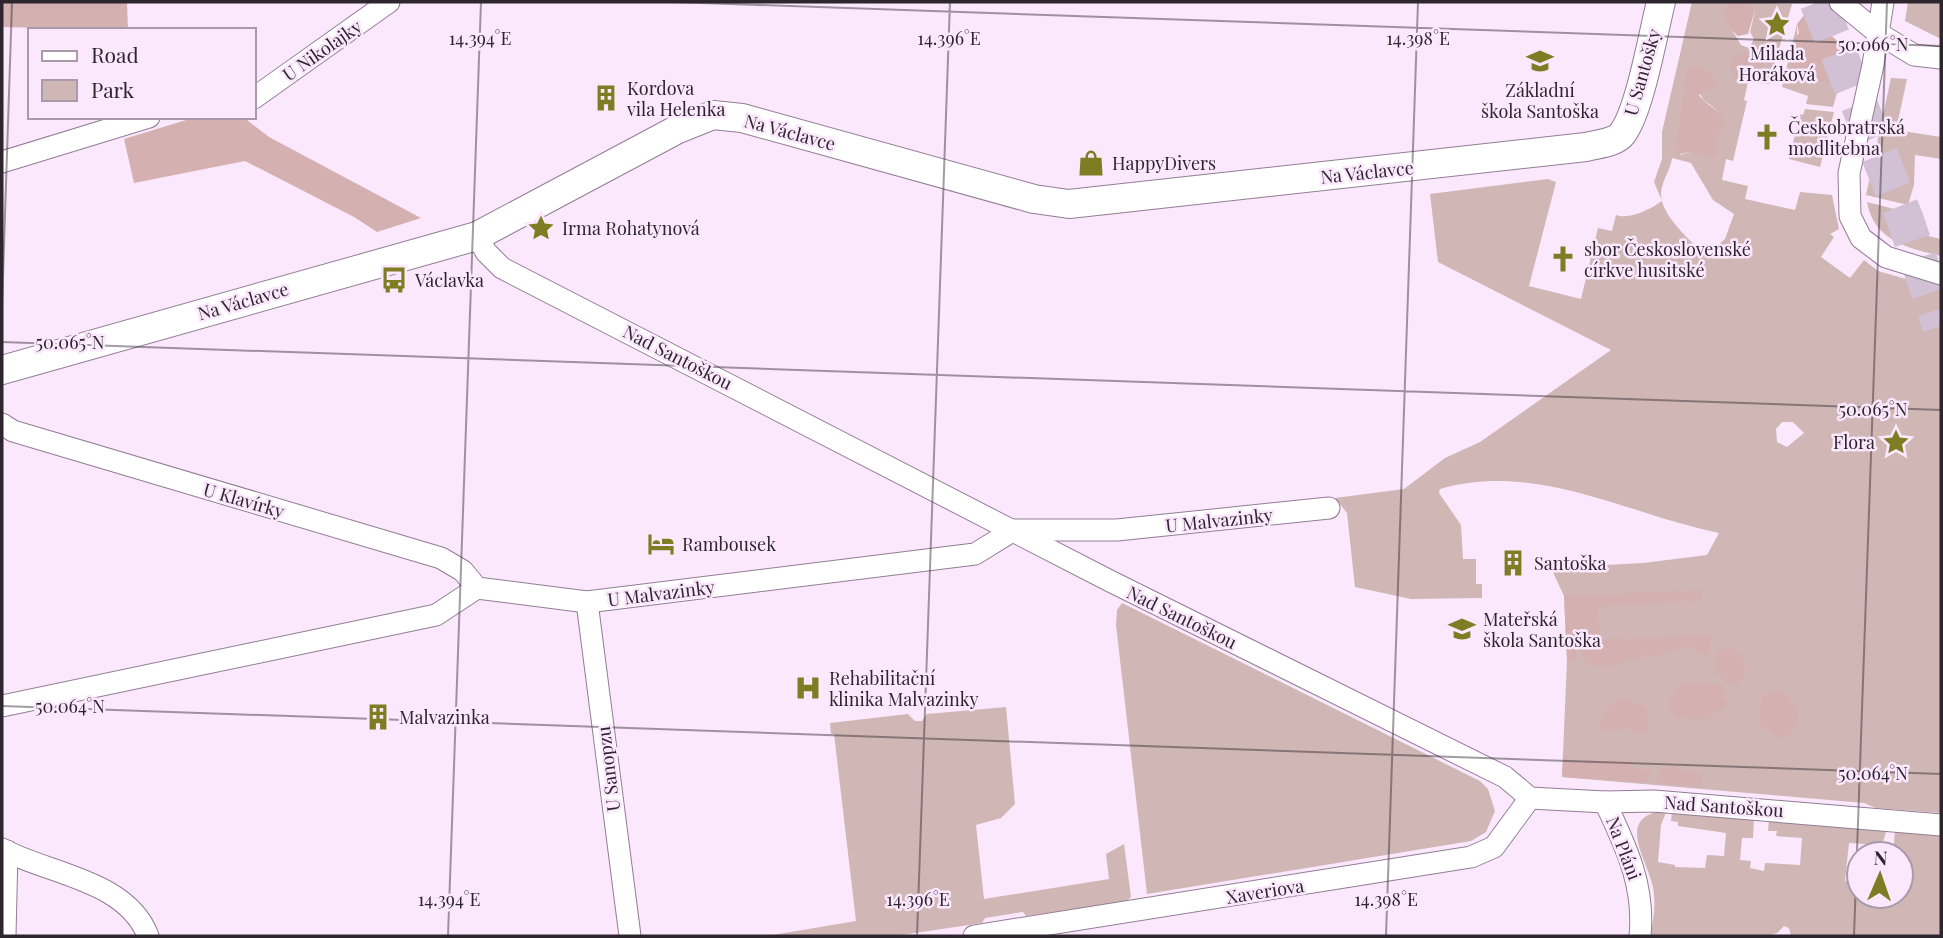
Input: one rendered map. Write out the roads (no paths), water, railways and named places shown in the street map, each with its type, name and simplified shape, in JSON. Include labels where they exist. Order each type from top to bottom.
[{"type":"street","name":"U Nikolajky","points":[[256,97],[389,2]]},
{"type":"street","name":"U Santošky","points":[[1616,139],[1623,134],[1634,104],[1661,2]]},
{"type":"street","points":[[1840,2],[1878,33],[1914,55],[1941,58]]},
{"type":"street","points":[[1883,2],[1849,173],[1850,216],[1861,238],[1886,257],[1941,274]]},
{"type":"street","name":"Na Václavce","points":[[2,370],[477,236],[678,129],[713,114],[742,118],[1034,199],[1069,204],[1586,147],[1616,139]]},
{"type":"street","points":[[2,162],[142,119]]},
{"type":"street","name":"Nad Santoškou","points":[[477,236],[486,252],[502,268],[1505,778],[1530,798],[1605,802],[1654,801],[1941,825]]},
{"type":"street","name":"U Klavírky","points":[[2,424],[13,431],[441,558],[463,571],[477,588]]},
{"type":"street","name":"U Malvazinky","points":[[477,588],[587,602],[975,554],[1014,530],[1117,530],[1329,509]]},
{"type":"street","points":[[2,706],[436,615],[477,588]]},
{"type":"street","name":"U Sanopzu","points":[[587,602],[630,936]]},
{"type":"street","name":"Xaveriova","points":[[974,936],[1471,858],[1494,847],[1530,798]]},
{"type":"street","name":"Na Pláni","points":[[1605,802],[1638,884],[1642,900],[1640,936]]},
{"type":"street","points":[[5,936],[4,850],[118,898],[143,924],[148,936]]},
{"type":"tunnel","points":[[1818,2],[1905,219],[1941,326]]},
{"type":"place","name":"Milada Horáková","points":[[1777,24]]},
{"type":"place","name":"Základní škola Santoška","points":[[1540,61]]},
{"type":"place","name":"Kordova vila Helenka","points":[[606,98]]},
{"type":"place","name":"Českobratrská modlitebna","points":[[1767,137]]},
{"type":"place","name":"HappyDivers","points":[[1091,163]]},
{"type":"place","name":"Irma Rohatynová","points":[[541,228]]},
{"type":"place","name":"sbor Československé církve husitské","points":[[1563,259]]},
{"type":"place","name":"Václavka","points":[[394,280]]},
{"type":"place","name":"Flora","points":[[1896,442]]},
{"type":"place","name":"Rambousek","points":[[661,544]]},
{"type":"place","name":"Santoška","points":[[1513,563]]},
{"type":"place","name":"Mateřská škola Santoška","points":[[1462,629]]},
{"type":"place","name":"Rehabilitační klinika Malvazinky","points":[[808,688]]},
{"type":"place","name":"Malvazinka","points":[[378,717]]}]
